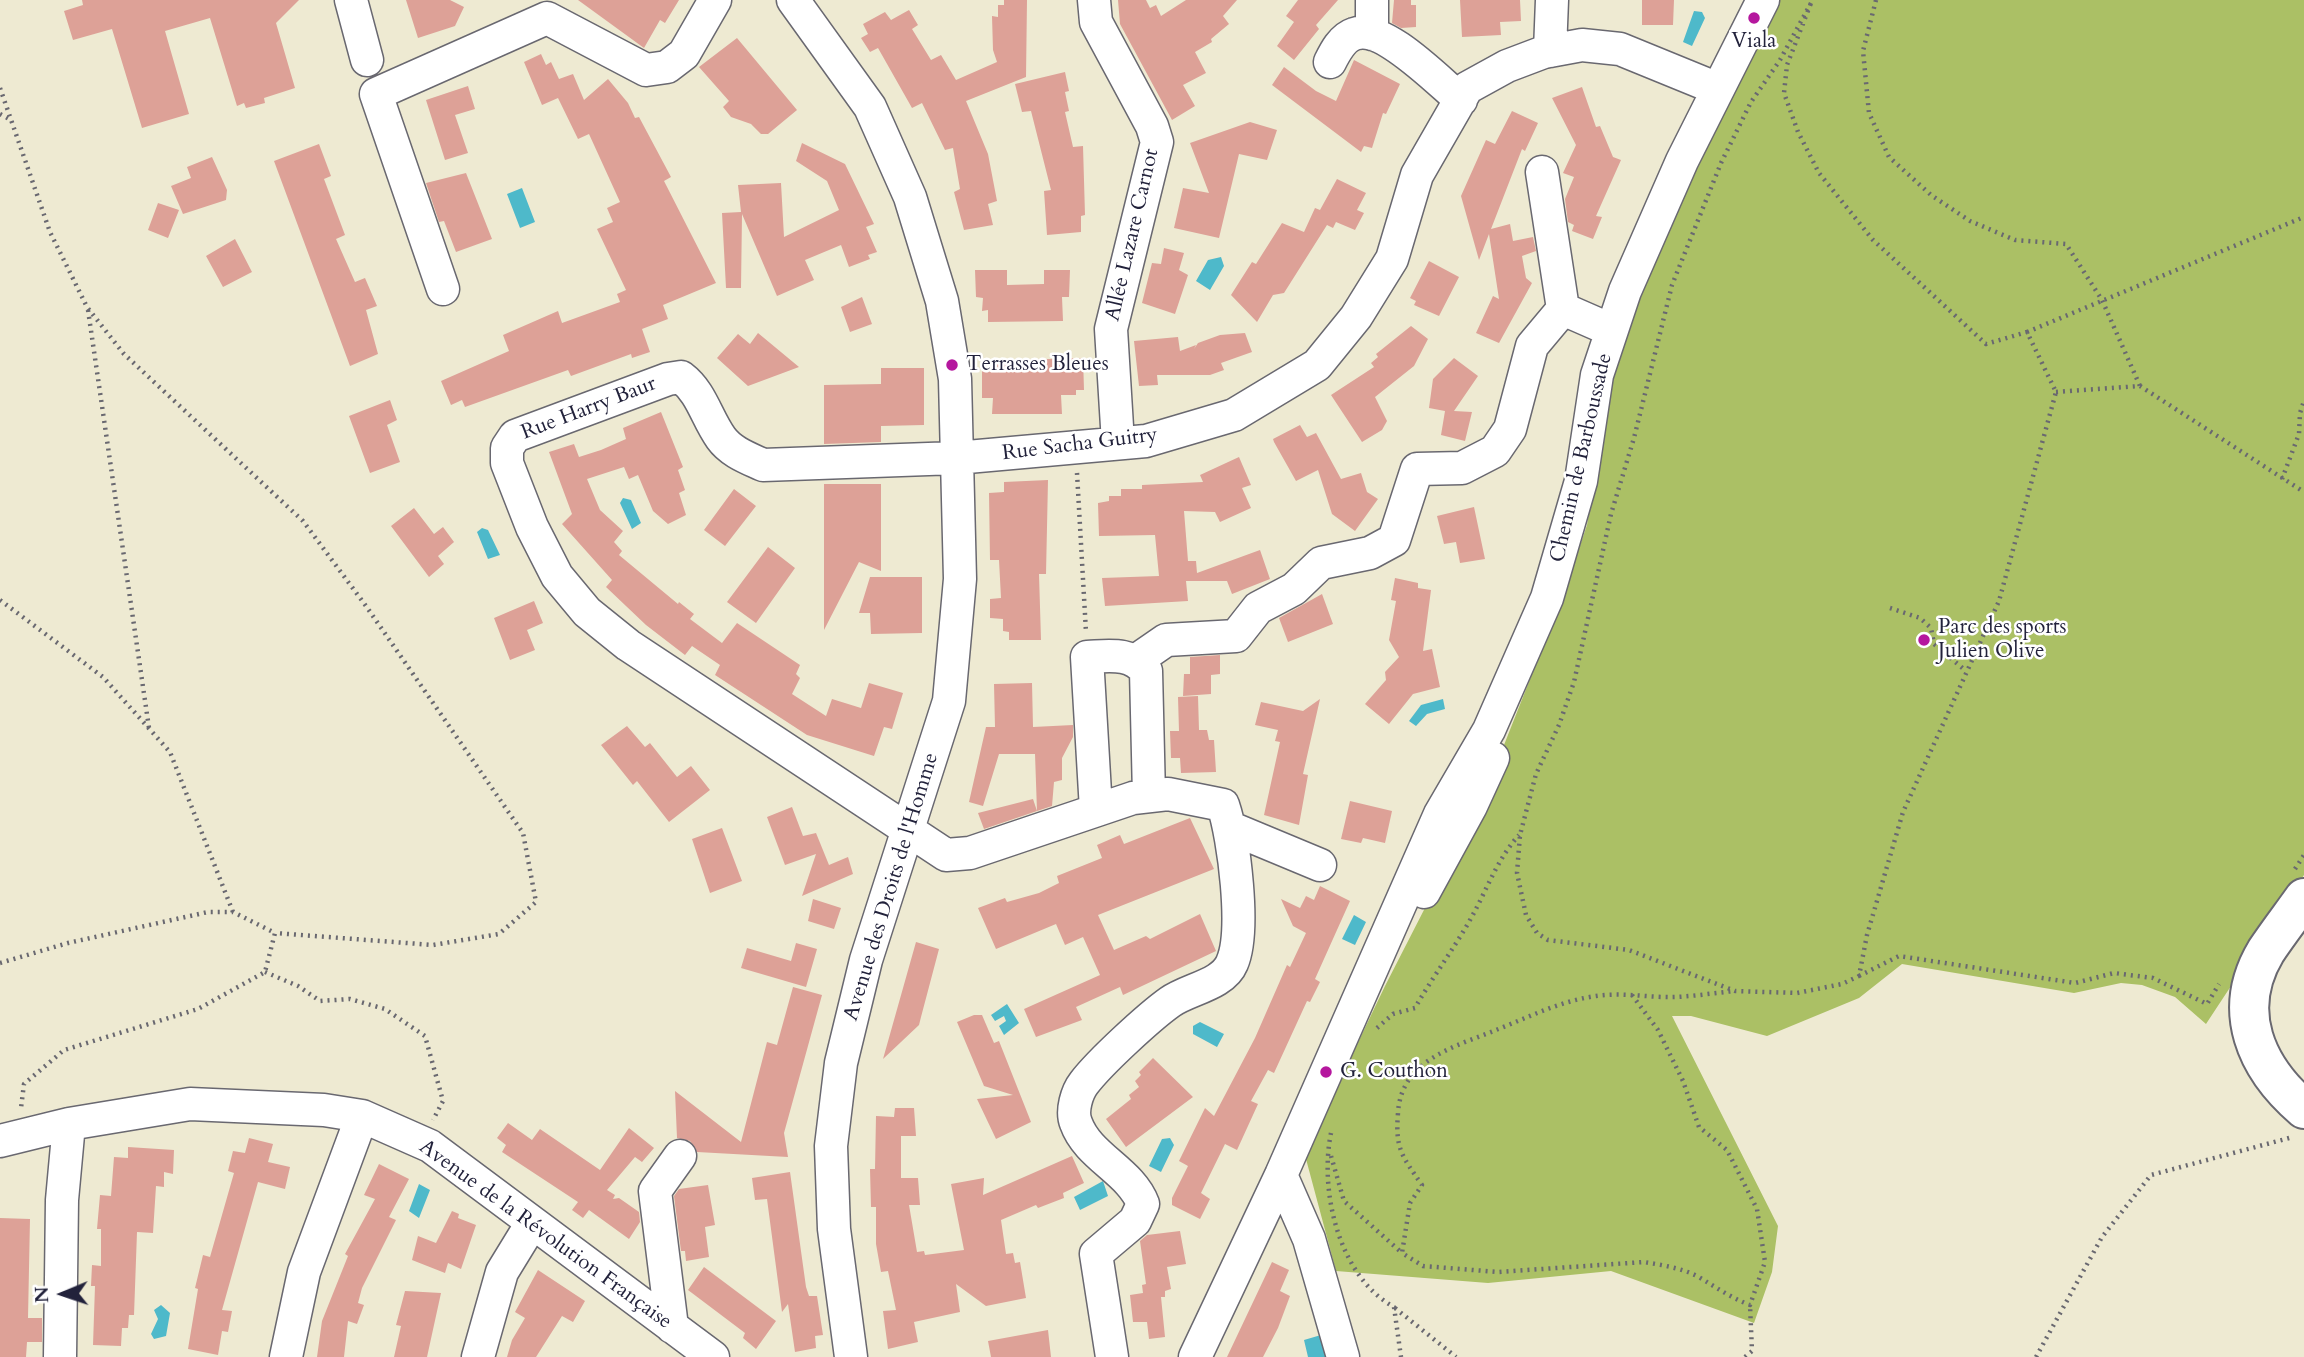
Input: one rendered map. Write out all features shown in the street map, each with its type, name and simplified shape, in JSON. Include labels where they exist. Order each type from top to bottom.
[{"type":"main road","points":[[2297,887],[2265,953],[2252,988],[2249,1016],[2260,1060],[2302,1123]]},
{"type":"main road","points":[[2304,932],[2277,985],[2274,1006],[2284,1050],[2304,1077]]},
{"type":"street","points":[[351,0],[367,60]]},
{"type":"street","points":[[443,289],[376,94],[547,18],[646,69],[667,67],[684,54],[715,0]]},
{"type":"street","name":"Avenue des Droits de l'Homme","points":[[793,0],[870,107],[910,197],[942,301],[955,379],[960,579],[949,701],[866,960],[841,1063],[831,1146],[834,1229],[851,1357]]},
{"type":"street","name":"Allée Lazare Carnot","points":[[1094,0],[1096,22],[1152,126],[1157,142],[1111,329],[1118,443]]},
{"type":"street","points":[[1372,0],[1372,34]]},
{"type":"street","points":[[1550,51],[1552,0]]},
{"type":"street","name":"Chemin de Barboussade","points":[[1195,1357],[1281,1175],[1377,960],[1412,914],[1468,788],[1497,748],[1509,688],[1560,561],[1581,481],[1597,374],[1625,290],[1718,89],[1763,0]]},
{"type":"street","points":[[1330,62],[1339,46],[1351,34],[1382,36],[1461,100]]},
{"type":"street","name":"Rue Sacha Guitry","points":[[956,458],[1146,441],[1234,415],[1317,365],[1356,317],[1392,259],[1417,175],[1467,88],[1507,66],[1550,51],[1582,45],[1620,49],[1718,89]]},
{"type":"street","points":[[1137,660],[1167,640],[1236,636],[1258,608],[1294,589],[1321,563],[1370,553],[1394,540],[1417,469],[1462,468],[1495,451],[1510,429],[1532,346],[1563,309],[1542,172]]},
{"type":"street","points":[[1563,309],[1611,330]]},
{"type":"street","name":"Rue Harry Baur","points":[[907,832],[628,645],[587,612],[557,576],[533,527],[507,463],[507,448],[515,436],[668,379],[681,377],[692,385],[722,440],[736,452],[763,465],[956,458]]},
{"type":"street","points":[[1096,810],[1087,657],[1120,656],[1137,660],[1146,671],[1149,796]]},
{"type":"street","points":[[907,832],[946,855],[970,853],[1133,798],[1168,793],[1227,816],[1320,865]]},
{"type":"street","points":[[1112,1357],[1096,1254],[1135,1221],[1143,1204],[1137,1188],[1115,1169],[1075,1122],[1075,1101],[1083,1083],[1169,1002],[1214,981],[1232,964],[1237,930],[1237,871],[1227,816]]},
{"type":"street","name":"Avenue de la Révolution Française","points":[[9,1139],[69,1124],[190,1104],[324,1110],[362,1116],[421,1143],[713,1357]]},
{"type":"street","points":[[286,1357],[304,1272],[362,1116]]},
{"type":"street","points":[[60,1357],[62,1200],[69,1124]]},
{"type":"street","points":[[672,1327],[655,1191],[680,1156]]},
{"type":"street","points":[[1281,1175],[1309,1239],[1343,1357]]},
{"type":"street","points":[[478,1357],[502,1272],[532,1223]]},
{"type":"path","points":[[1876,0],[1863,51],[1869,113],[1889,157],[1931,195],[1970,221],[2015,240],[2066,244],[2102,300],[2140,386],[2304,492]]},
{"type":"path","points":[[1811,2],[1787,65],[1784,93],[1798,132],[1819,173],[1873,240],[1986,344],[2027,332],[2304,216]]},
{"type":"path","points":[[1735,991],[1629,950],[1548,940],[1537,933],[1526,915],[1518,883],[1520,835],[1536,774],[1559,725],[1574,682],[1611,514],[1634,438],[1672,285],[1721,163],[1745,114],[1811,2]]},
{"type":"path","points":[[0,88],[50,232],[87,307],[124,354],[303,521],[366,606],[523,833],[537,902],[499,934],[433,945],[275,933],[233,912],[208,912],[68,943],[0,963]]},
{"type":"path","points":[[0,114],[12,120]]},
{"type":"path","points":[[87,307],[149,728]]},
{"type":"path","points":[[1859,976],[1867,935],[1903,811],[1998,601],[2056,392],[2027,332]]},
{"type":"path","points":[[2056,392],[2140,386]]},
{"type":"path","points":[[2282,479],[2300,434],[2300,413],[2304,401]]},
{"type":"path","points":[[1075,447],[1087,657]]},
{"type":"path","points":[[0,600],[103,677],[170,752],[233,912]]},
{"type":"path","points":[[1890,608],[1920,618],[1931,628],[1934,644],[1966,671]]},
{"type":"path","points":[[1376,1029],[1393,1014],[1415,1008],[1471,919],[1500,866],[1506,849],[1520,835]]},
{"type":"path","points":[[2297,887],[2304,855]]},
{"type":"path","points":[[9,1139],[24,1084],[64,1050],[198,1009],[265,972],[275,933]]},
{"type":"path","points":[[1402,1253],[1410,1203],[1422,1185],[1406,1162],[1396,1140],[1399,1093],[1410,1074],[1465,1041],[1565,1002],[1598,995],[1676,997],[1735,991],[1797,993],[1842,984],[1899,956],[2075,983],[2114,973],[2153,978],[2207,1004],[2227,973]]},
{"type":"path","points":[[265,972],[298,986],[320,1001],[350,999],[384,1009],[425,1035],[443,1101],[421,1143]]},
{"type":"path","points":[[1632,995],[1658,1030],[1683,1081],[1699,1127],[1727,1150],[1757,1209],[1765,1262],[1750,1305],[1752,1351],[1745,1357]]},
{"type":"path","points":[[1334,1121],[1328,1148],[1332,1204],[1350,1263],[1376,1297],[1394,1307],[1456,1357]]},
{"type":"path","points":[[2036,1357],[2102,1237],[2151,1175],[2302,1123]]},
{"type":"path","points":[[1328,1148],[1344,1200],[1402,1253],[1423,1266],[1498,1272],[1631,1263],[1667,1265],[1696,1276],[1724,1295],[1750,1305]]},
{"type":"path","points":[[1394,1307],[1401,1357]]},
{"type":"green space","name":"Parc des sports Julien Olive","points":[[1778,0],[2304,0],[2304,875],[2206,1024],[2175,997],[2142,985],[2121,983],[2074,993],[1902,964],[1859,998],[1767,1036],[1691,1016],[1672,1016],[1778,1226],[1772,1272],[1754,1323],[1611,1271],[1488,1283],[1336,1271],[1306,1159],[1328,1105],[1385,986],[1489,783],[1564,593],[1587,525],[1610,386],[1633,303],[1682,188]]},
{"type":"water","points":[[1694,11],[1702,12],[1705,18],[1692,46],[1683,42]]},
{"type":"water","points":[[522,188],[535,222],[520,228],[507,194]]},
{"type":"water","points":[[1221,257],[1224,266],[1210,290],[1196,281],[1208,260]]},
{"type":"water","points":[[623,498],[631,500],[641,523],[632,529],[620,503]]},
{"type":"water","points":[[482,528],[488,530],[500,555],[488,559],[477,532]]},
{"type":"water","points":[[1443,699],[1445,709],[1427,714],[1416,726],[1409,721],[1421,705]]},
{"type":"water","points":[[1354,915],[1366,922],[1355,945],[1342,939]]},
{"type":"water","points":[[1007,1004],[1019,1023],[1004,1035],[999,1026],[1006,1021],[1004,1016],[995,1021],[991,1015]]},
{"type":"water","points":[[1200,1022],[1224,1034],[1217,1047],[1193,1034],[1193,1026]]},
{"type":"water","points":[[1170,1138],[1174,1145],[1161,1172],[1149,1166],[1162,1139]]},
{"type":"water","points":[[1103,1181],[1108,1196],[1080,1210],[1074,1197]]},
{"type":"water","points":[[419,1184],[430,1190],[419,1218],[409,1211]]},
{"type":"water","points":[[161,1305],[170,1313],[166,1336],[154,1339],[151,1334],[158,1319],[154,1310]]},
{"type":"water","points":[[1321,1335],[1328,1357],[1308,1357],[1304,1340]]},
{"type":"building","points":[[82,0],[299,0],[276,23],[295,88],[264,98],[265,103],[246,108],[244,103],[237,106],[210,18],[165,31],[189,114],[142,128],[112,29],[73,40],[64,11],[83,5]]},
{"type":"building","points":[[406,0],[450,0],[464,7],[455,26],[418,38]]},
{"type":"building","points":[[578,0],[679,0],[665,23],[660,20],[644,48]]},
{"type":"building","points":[[1004,0],[1027,0],[1026,77],[966,101],[988,154],[997,201],[988,204],[993,225],[964,230],[954,192],[960,189],[953,148],[945,150],[922,103],[912,108],[878,48],[870,52],[861,38],[868,34],[863,24],[885,12],[891,20],[909,10],[918,25],[912,29],[931,60],[941,55],[956,80],[997,62],[993,50],[992,16],[998,17],[998,5],[1004,5]]},
{"type":"building","points":[[1118,0],[1146,0],[1150,8],[1156,5],[1161,16],[1186,0],[1237,0],[1223,16],[1229,24],[1211,39],[1212,42],[1195,52],[1206,73],[1183,85],[1195,106],[1172,120],[1120,24]]},
{"type":"building","points":[[1298,0],[1338,0],[1316,25],[1319,29],[1294,60],[1277,46],[1294,22],[1286,16]]},
{"type":"building","points":[[1394,0],[1411,0],[1411,5],[1416,5],[1416,27],[1401,28],[1392,23]]},
{"type":"building","points":[[1460,0],[1520,0],[1521,21],[1500,22],[1501,35],[1462,37]]},
{"type":"building","points":[[1642,0],[1674,0],[1673,25],[1642,25]]},
{"type":"building","points":[[737,38],[797,110],[768,134],[761,134],[751,124],[731,117],[723,107],[729,101],[699,67]]},
{"type":"building","points":[[541,54],[546,65],[551,62],[559,79],[573,74],[584,100],[608,79],[628,103],[635,118],[639,117],[671,177],[664,181],[716,283],[663,305],[668,319],[642,329],[650,352],[632,358],[631,354],[571,376],[568,370],[465,407],[462,400],[451,405],[441,381],[509,351],[503,335],[558,311],[562,323],[620,302],[617,294],[626,290],[597,229],[613,222],[607,208],[620,202],[589,134],[578,139],[558,98],[542,105],[524,62]]},
{"type":"building","points":[[1354,60],[1400,84],[1386,114],[1383,113],[1372,148],[1364,146],[1361,152],[1272,85],[1284,67],[1316,91],[1336,101]]},
{"type":"building","points":[[1065,72],[1069,111],[1065,112],[1073,147],[1083,146],[1085,215],[1081,216],[1081,232],[1047,235],[1044,191],[1051,190],[1031,111],[1022,112],[1015,84]]},
{"type":"building","points":[[468,86],[475,109],[455,115],[468,153],[445,160],[426,100]]},
{"type":"building","points":[[1582,87],[1596,127],[1600,126],[1613,157],[1621,160],[1596,216],[1602,217],[1593,239],[1572,231],[1574,225],[1568,222],[1565,199],[1574,177],[1563,173],[1576,145],[1552,98]]},
{"type":"building","points":[[1512,111],[1538,123],[1525,151],[1522,149],[1491,229],[1510,224],[1513,241],[1533,237],[1536,251],[1522,256],[1526,278],[1532,283],[1499,343],[1476,333],[1493,296],[1499,299],[1489,234],[1479,260],[1461,196],[1486,140],[1495,144]]},
{"type":"building","points":[[1250,122],[1277,130],[1267,160],[1239,154],[1219,238],[1174,228],[1183,188],[1209,193],[1190,143]]},
{"type":"building","points":[[802,143],[845,164],[874,224],[866,227],[877,252],[868,255],[870,259],[849,267],[841,245],[805,260],[814,280],[777,296],[742,214],[741,288],[726,288],[722,213],[741,212],[738,185],[781,183],[784,237],[839,210],[827,181],[796,161]]},
{"type":"building","points":[[319,144],[331,176],[324,179],[345,235],[336,239],[355,282],[365,278],[377,306],[366,310],[378,354],[350,366],[274,161]]},
{"type":"building","points":[[212,157],[227,190],[226,200],[183,214],[171,186],[191,178],[187,167]]},
{"type":"building","points":[[466,173],[492,239],[456,252],[444,221],[439,222],[426,183]]},
{"type":"building","points":[[1337,179],[1366,193],[1357,210],[1364,213],[1355,230],[1336,222],[1333,228],[1327,225],[1284,293],[1273,295],[1257,322],[1231,295],[1252,262],[1256,264],[1282,223],[1304,232],[1315,208],[1320,210]]},
{"type":"building","points":[[158,203],[179,210],[168,238],[148,230]]},
{"type":"building","points":[[235,239],[252,272],[223,287],[206,256]]},
{"type":"building","points":[[1164,248],[1184,253],[1179,270],[1188,275],[1175,314],[1142,303],[1152,263],[1161,264]]},
{"type":"building","points":[[1429,261],[1459,277],[1439,316],[1414,305],[1416,301],[1410,298]]},
{"type":"building","points":[[975,270],[1007,270],[1007,285],[1044,284],[1044,270],[1070,270],[1069,297],[1062,297],[1063,321],[988,322],[988,310],[982,311],[983,298],[976,297]]},
{"type":"building","points":[[862,297],[872,324],[850,332],[841,307]]},
{"type":"building","points":[[1411,326],[1428,339],[1414,366],[1375,397],[1387,421],[1382,430],[1362,442],[1331,395],[1374,367],[1371,363],[1378,357],[1376,354]]},
{"type":"building","points":[[758,333],[799,367],[748,386],[717,358],[738,334],[750,344]]},
{"type":"building","points":[[1245,333],[1252,352],[1221,363],[1224,370],[1210,375],[1157,375],[1158,385],[1139,386],[1134,341],[1178,337],[1180,351],[1196,345],[1194,349],[1198,343],[1220,335]]},
{"type":"building","points":[[1083,358],[1084,390],[1076,390],[1076,395],[1061,395],[1062,414],[992,414],[993,398],[982,398],[982,361]]},
{"type":"building","points":[[1454,358],[1478,376],[1454,411],[1472,412],[1465,441],[1441,435],[1445,411],[1429,408],[1433,379]]},
{"type":"building","points":[[881,368],[924,368],[924,425],[881,426],[881,442],[824,444],[824,385],[881,384]]},
{"type":"building","points":[[390,400],[397,420],[387,425],[400,462],[370,473],[349,416]]},
{"type":"building","points":[[661,412],[683,467],[678,470],[685,490],[679,493],[686,515],[668,524],[653,511],[638,475],[629,479],[624,467],[587,479],[600,510],[623,531],[614,542],[622,551],[619,555],[694,614],[690,619],[722,643],[737,623],[800,665],[796,674],[800,678],[792,694],[826,716],[832,699],[861,708],[869,683],[903,693],[892,729],[884,727],[874,756],[807,735],[715,675],[720,665],[692,646],[685,655],[646,625],[606,587],[612,580],[562,524],[572,514],[549,452],[574,444],[579,457],[601,450],[626,439],[623,428]]},
{"type":"building","points":[[1300,425],[1307,437],[1316,433],[1341,479],[1361,473],[1367,492],[1378,499],[1355,531],[1332,514],[1318,470],[1296,481],[1274,442],[1273,439]]},
{"type":"building","points":[[1239,457],[1251,485],[1242,488],[1251,508],[1220,522],[1215,512],[1184,511],[1188,561],[1196,561],[1197,573],[1260,550],[1270,579],[1232,594],[1227,581],[1186,581],[1188,601],[1105,606],[1102,578],[1159,576],[1155,535],[1099,536],[1098,503],[1109,501],[1109,496],[1121,496],[1121,489],[1142,489],[1142,485],[1203,482],[1200,475]]},
{"type":"building","points":[[1048,480],[1046,574],[1039,574],[1041,640],[1009,640],[1009,632],[1003,631],[1003,619],[990,618],[990,599],[1001,598],[999,560],[990,560],[989,493],[1004,492],[1004,482]]},
{"type":"building","points":[[824,484],[881,484],[881,571],[859,562],[824,630]]},
{"type":"building","points":[[734,489],[756,506],[725,546],[704,530]]},
{"type":"building","points":[[1474,507],[1485,559],[1460,563],[1456,542],[1444,544],[1437,516]]},
{"type":"building","points":[[414,508],[434,534],[443,527],[454,542],[438,556],[444,564],[429,577],[391,526]]},
{"type":"building","points":[[768,547],[795,568],[756,623],[727,602]]},
{"type":"building","points":[[870,577],[922,577],[922,633],[871,634],[870,613],[859,613]]},
{"type":"building","points":[[1395,578],[1418,583],[1418,588],[1431,590],[1423,651],[1432,649],[1440,687],[1413,694],[1389,724],[1365,704],[1386,680],[1385,672],[1399,657],[1389,640],[1396,601],[1391,600]]},
{"type":"building","points":[[1322,594],[1333,624],[1288,642],[1279,618]]},
{"type":"building","points":[[534,601],[543,623],[527,630],[535,650],[510,660],[494,618]]},
{"type":"building","points":[[1220,655],[1220,674],[1211,675],[1211,694],[1183,696],[1184,674],[1190,674],[1190,657]]},
{"type":"building","points":[[1032,683],[1033,727],[1073,725],[1073,737],[1062,758],[1062,780],[1054,782],[1052,806],[1037,811],[1035,754],[999,754],[983,806],[969,802],[986,727],[995,727],[994,684]]},
{"type":"building","points":[[1198,696],[1199,730],[1207,730],[1209,740],[1214,740],[1216,772],[1181,773],[1180,758],[1171,758],[1170,731],[1179,731],[1178,697]]},
{"type":"building","points":[[1320,699],[1303,774],[1308,775],[1299,825],[1264,815],[1280,742],[1275,741],[1278,730],[1255,725],[1261,702],[1303,711]]},
{"type":"building","points":[[627,726],[645,747],[650,743],[677,777],[691,766],[710,790],[669,822],[637,781],[633,785],[601,745]]},
{"type":"building","points":[[1033,799],[1037,811],[984,829],[978,813]]},
{"type":"building","points":[[1350,801],[1392,811],[1385,843],[1363,838],[1361,843],[1341,839]]},
{"type":"building","points":[[792,807],[803,836],[816,833],[829,865],[848,857],[853,874],[802,896],[816,854],[785,865],[767,817]]},
{"type":"building","points":[[1190,818],[1214,869],[1098,915],[1114,950],[1146,936],[1150,939],[1200,914],[1216,951],[1123,995],[1120,987],[1076,1007],[1082,1020],[1036,1037],[1024,1009],[1100,975],[1083,937],[1065,945],[1056,924],[996,949],[978,908],[1005,898],[1007,902],[1039,893],[1059,883],[1057,876],[1102,858],[1097,845],[1120,835],[1124,844]]},
{"type":"building","points":[[722,828],[742,881],[710,893],[692,839]]},
{"type":"building","points":[[1320,886],[1350,901],[1315,979],[1320,982],[1310,1002],[1307,1001],[1274,1073],[1268,1070],[1251,1101],[1258,1104],[1237,1150],[1225,1144],[1201,1193],[1210,1199],[1200,1219],[1172,1205],[1172,1198],[1188,1166],[1179,1161],[1205,1108],[1214,1116],[1255,1038],[1287,965],[1290,967],[1306,933],[1293,926],[1281,899],[1300,908],[1306,896],[1314,900]]},
{"type":"building","points":[[813,899],[841,908],[834,929],[808,921]]},
{"type":"building","points":[[916,942],[939,949],[919,1025],[883,1059]]},
{"type":"building","points":[[796,943],[817,949],[806,987],[741,968],[747,948],[791,961]]},
{"type":"building","points":[[793,987],[822,995],[784,1133],[788,1157],[697,1152],[690,1141],[677,1138],[675,1091],[741,1142],[767,1042],[777,1045]]},
{"type":"building","points":[[974,1015],[982,1015],[994,1043],[999,1041],[1031,1122],[996,1139],[977,1099],[1013,1095],[984,1086],[957,1022]]},
{"type":"building","points":[[1153,1058],[1193,1097],[1126,1147],[1106,1119],[1131,1099],[1129,1095],[1139,1087],[1135,1081],[1141,1075],[1139,1072]]},
{"type":"building","points":[[895,1108],[914,1108],[916,1136],[901,1136],[901,1178],[918,1178],[920,1205],[909,1205],[917,1252],[924,1251],[925,1255],[964,1250],[951,1184],[984,1178],[983,1195],[1072,1156],[1084,1183],[1063,1193],[1064,1198],[1038,1208],[1036,1205],[1001,1220],[1006,1254],[1013,1253],[1015,1263],[1020,1262],[1026,1298],[986,1306],[956,1284],[960,1312],[914,1322],[918,1342],[888,1349],[883,1311],[896,1310],[888,1271],[881,1272],[876,1244],[876,1207],[871,1207],[870,1169],[875,1169],[876,1116],[894,1117]]},
{"type":"building","points":[[508,1123],[532,1140],[540,1129],[600,1170],[629,1128],[654,1148],[642,1162],[635,1157],[607,1190],[615,1195],[613,1199],[619,1198],[639,1212],[640,1222],[629,1239],[589,1210],[583,1218],[572,1210],[578,1202],[502,1152],[506,1145],[497,1138]]},
{"type":"building","points":[[249,1138],[273,1144],[268,1162],[290,1167],[285,1189],[258,1182],[222,1310],[232,1311],[228,1332],[222,1331],[218,1355],[188,1349],[198,1289],[195,1288],[203,1255],[210,1257],[234,1173],[228,1171],[233,1151],[245,1153]]},
{"type":"building","points":[[128,1147],[174,1150],[173,1174],[164,1172],[164,1187],[156,1186],[153,1233],[137,1232],[134,1315],[129,1315],[128,1328],[122,1328],[121,1346],[93,1345],[95,1286],[91,1286],[92,1265],[101,1266],[101,1229],[97,1229],[100,1195],[111,1196],[114,1157],[128,1158]]},
{"type":"building","points":[[379,1164],[409,1179],[389,1217],[396,1220],[362,1288],[358,1303],[364,1305],[357,1324],[348,1321],[344,1357],[317,1357],[322,1321],[348,1256],[345,1254],[375,1199],[364,1195]]},
{"type":"building","points":[[790,1172],[806,1287],[809,1296],[817,1296],[823,1335],[815,1336],[816,1348],[795,1352],[788,1304],[782,1312],[767,1199],[755,1200],[752,1178]]},
{"type":"building","points":[[708,1185],[715,1225],[705,1227],[709,1257],[686,1261],[685,1251],[681,1251],[674,1196],[679,1189]]},
{"type":"building","points":[[452,1211],[459,1214],[458,1218],[476,1225],[461,1269],[448,1263],[445,1273],[412,1260],[418,1236],[436,1243]]},
{"type":"building","points":[[0,1218],[30,1219],[28,1318],[42,1318],[42,1342],[27,1342],[26,1357],[0,1357]]},
{"type":"building","points":[[1180,1231],[1186,1264],[1167,1267],[1171,1289],[1165,1291],[1165,1297],[1161,1297],[1165,1337],[1149,1339],[1147,1322],[1133,1322],[1130,1295],[1143,1293],[1142,1285],[1146,1284],[1140,1241],[1147,1235]]},
{"type":"building","points":[[1272,1262],[1289,1270],[1280,1291],[1290,1296],[1278,1328],[1263,1357],[1227,1357]]},
{"type":"building","points":[[704,1267],[776,1321],[756,1349],[743,1338],[745,1333],[688,1290]]},
{"type":"building","points":[[538,1270],[585,1301],[573,1322],[562,1316],[536,1357],[507,1357],[512,1340],[525,1318],[515,1312]]},
{"type":"building","points":[[405,1291],[441,1293],[427,1357],[394,1357],[401,1326],[396,1325]]},
{"type":"building","points":[[1048,1330],[1051,1357],[991,1357],[988,1341]]},
{"type":"place","name":"Viala","points":[[1754,18]]},
{"type":"place","name":"Terrasses Bleues","points":[[952,365]]},
{"type":"place","name":"Parc des sports Julien Olive","points":[[1924,640]]},
{"type":"place","name":"G. Couthon","points":[[1326,1072]]}]
